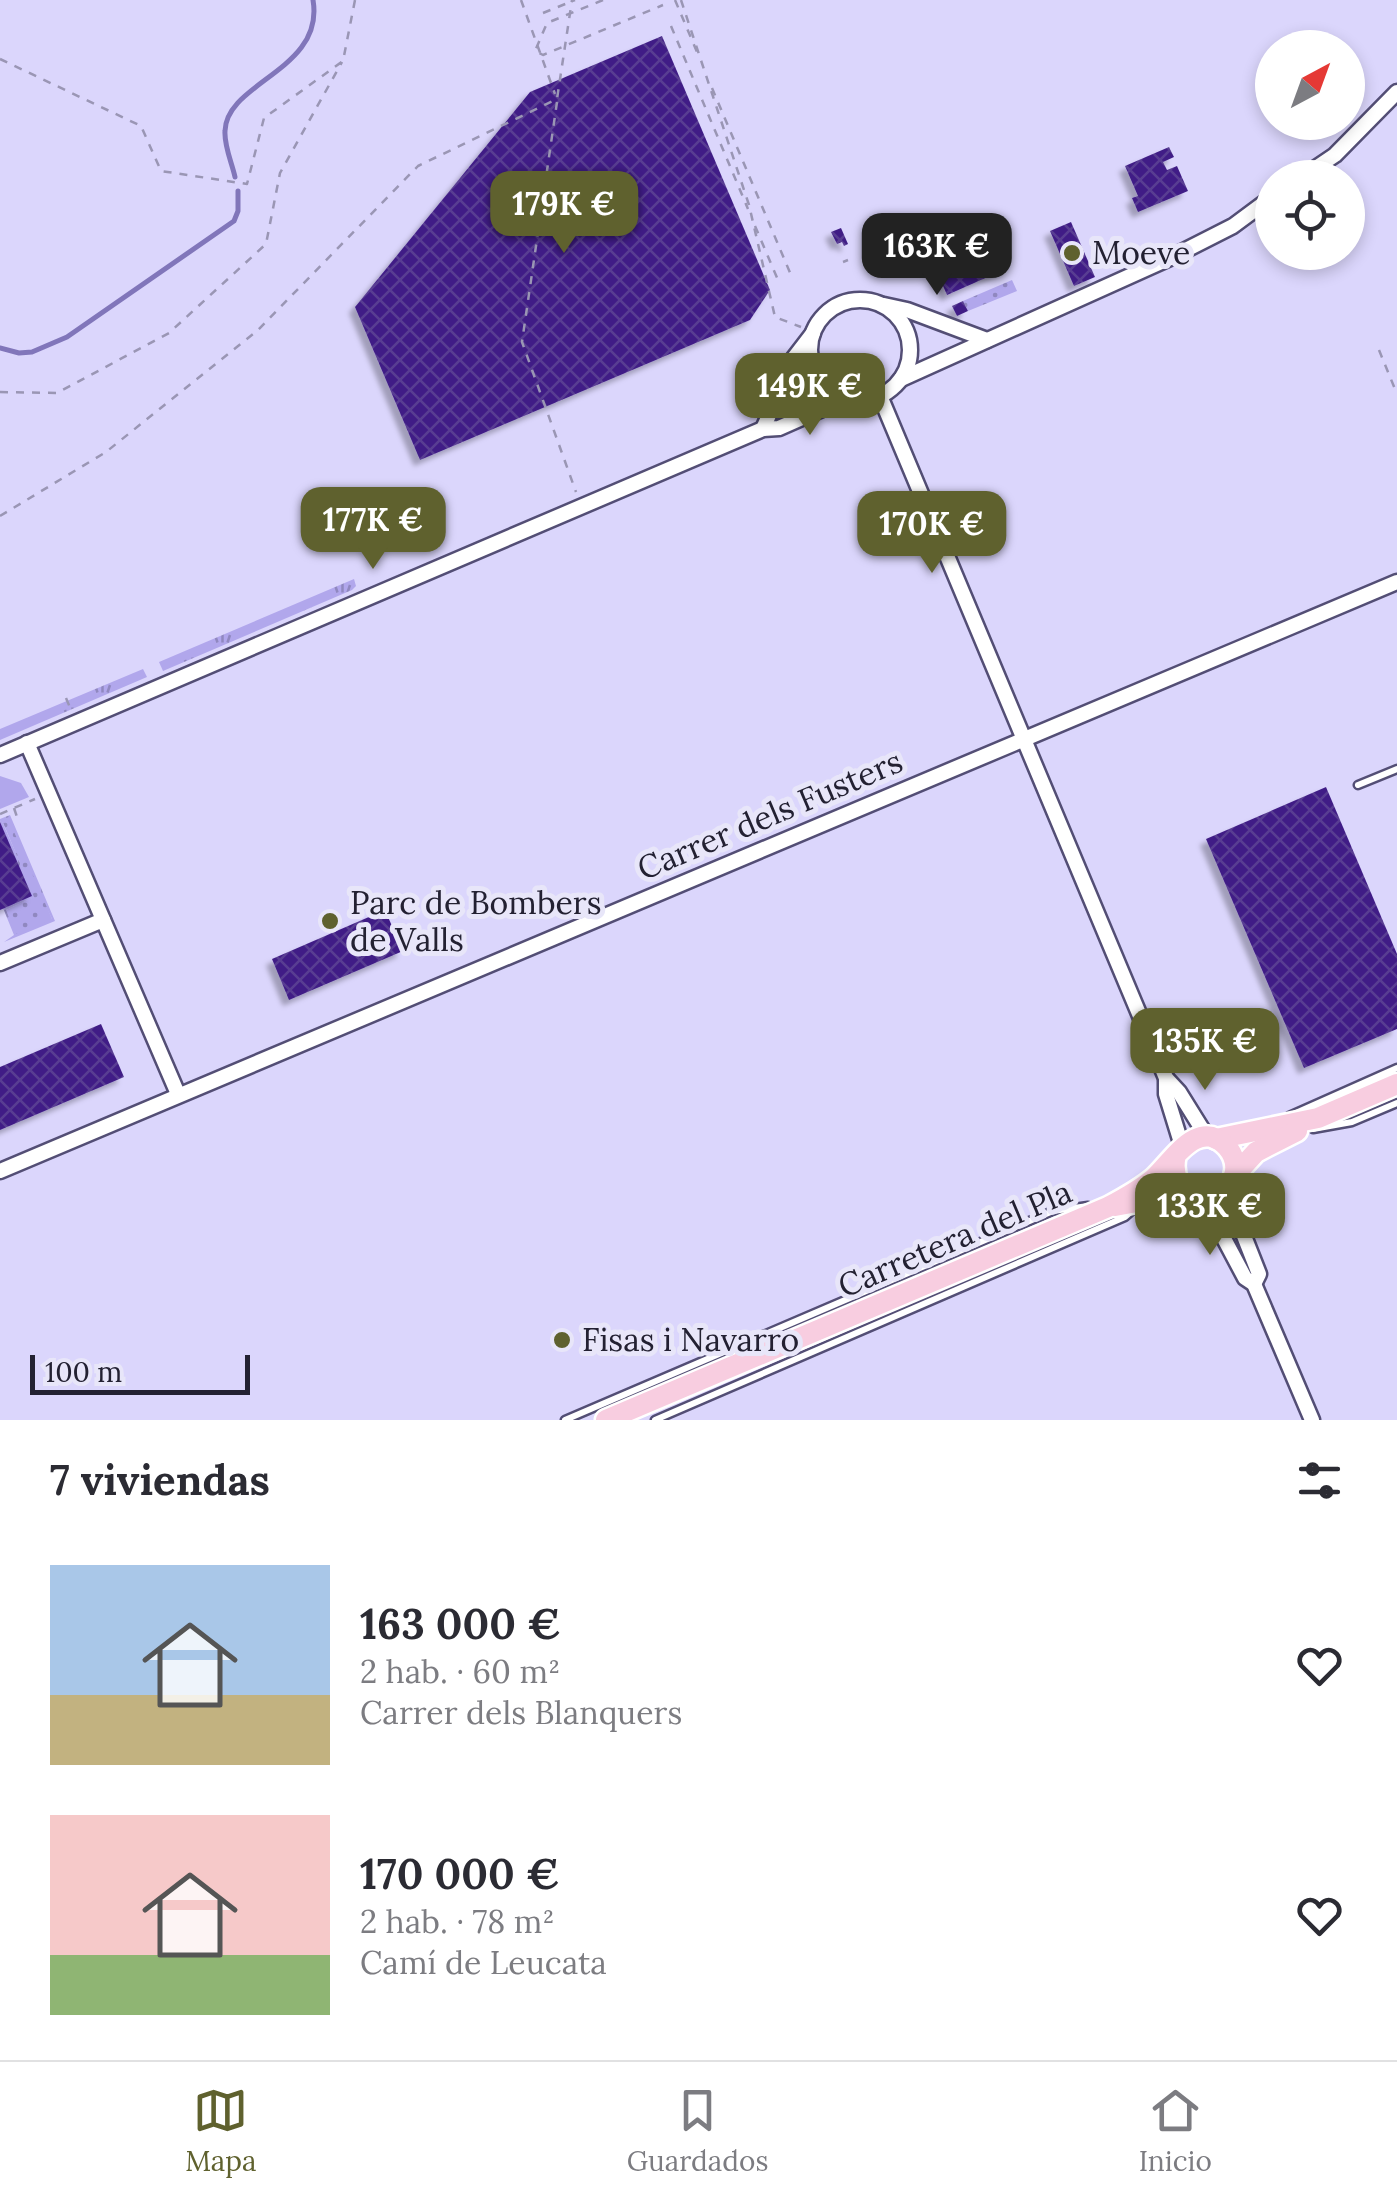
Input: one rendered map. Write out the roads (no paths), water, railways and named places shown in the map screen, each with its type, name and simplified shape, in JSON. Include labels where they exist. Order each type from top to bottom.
[{"type":"main road","points":[[1113,1204],[1195,1196],[1213,1198],[1264,1146],[1397,1084]]},
{"type":"main road","points":[[1113,1204],[1148,1183],[1179,1151],[1198,1138],[1310,1124]]},
{"type":"main road","points":[[1211,1138],[1230,1152],[1235,1166],[1232,1180]]},
{"type":"main road","points":[[1179,1151],[1176,1179],[1195,1196]]},
{"type":"main road","name":"Carretera del Pla","points":[[606,1420],[1113,1204]]},
{"type":"street","points":[[1327,160],[1397,92]]},
{"type":"street","points":[[814,332],[810,350],[814,369],[824,384],[847,398],[864,400],[880,396],[901,379],[1172,258],[1233,226],[1255,210]]},
{"type":"street","points":[[763,428],[793,359],[823,317],[837,306],[873,302],[908,310],[987,340]]},
{"type":"street","points":[[873,302],[890,310],[907,334],[909,362],[901,379]]},
{"type":"street","points":[[880,396],[1166,1078],[1211,1138]]},
{"type":"street","points":[[0,754],[763,428],[779,428],[847,398]]},
{"type":"street","name":"Carrer dels Fusters","points":[[0,1171],[1397,582]]},
{"type":"street","points":[[27,743],[178,1094]]},
{"type":"street","points":[[0,963],[103,920]]},
{"type":"street","points":[[1166,1078],[1179,1151]]},
{"type":"street","points":[[1232,1180],[1233,1208],[1259,1274],[1254,1284]]},
{"type":"street","points":[[1195,1196],[1244,1278],[1254,1284],[1312,1420]]},
{"type":"lane","points":[[1358,786],[1397,769]]},
{"type":"lane","points":[[1268,1128],[1302,1108],[1397,1068]]},
{"type":"lane","points":[[1310,1124],[1333,1127],[1397,1103]]},
{"type":"lane","points":[[565,1420],[1053,1211],[1113,1204]]},
{"type":"lane","points":[[655,1420],[1125,1217],[1142,1204]]},
{"type":"waterway","points":[[235,177],[225,137],[230,114],[304,43],[313,24],[313,0]]},
{"type":"waterway","points":[[0,348],[32,352],[67,337],[234,221],[238,191]]},
{"type":"place","name":"Moeve","points":[[1072,253]]},
{"type":"place","name":"Parc de Bombers de Valls","points":[[330,921]]},
{"type":"place","name":"Fisas i Navarro","points":[[562,1340]]}]
